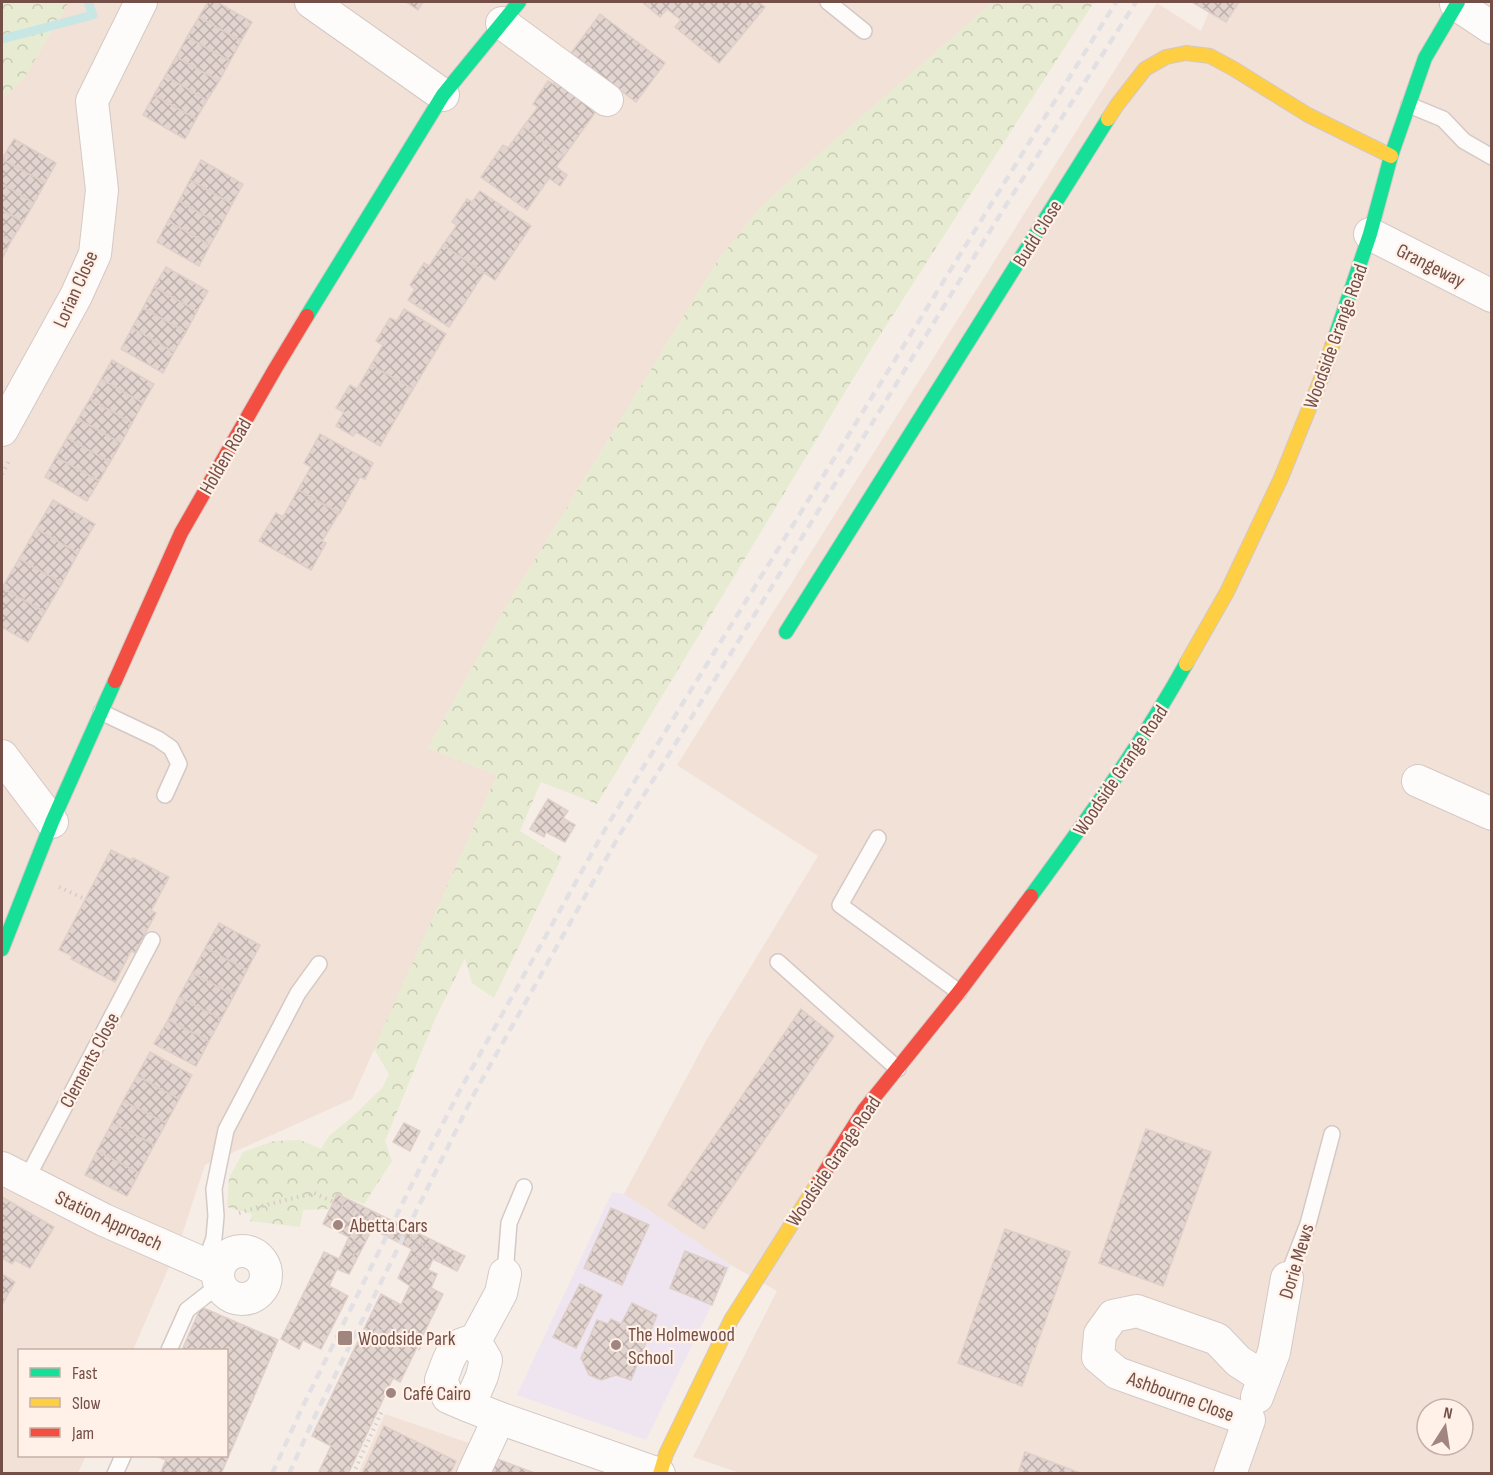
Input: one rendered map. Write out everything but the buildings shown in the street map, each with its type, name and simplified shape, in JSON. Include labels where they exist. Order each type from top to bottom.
[{"type":"street","name":"Lorian Close","points":[[2,430],[76,296],[95,254],[102,190],[92,100],[141,2]]},
{"type":"street","points":[[312,2],[443,95]]},
{"type":"street","points":[[1457,3],[1491,28]]},
{"type":"street","name":"Woodside Grange Road","points":[[659,1473],[731,1320],[864,1110],[959,992],[1083,826],[1167,699],[1227,592],[1281,478],[1311,405],[1370,234],[1390,156],[1425,58],[1457,3]]},
{"type":"street","points":[[510,12],[607,100]]},
{"type":"street","name":"Holden Road","points":[[2,949],[52,822],[181,533],[275,369],[443,95],[510,12]]},
{"type":"street","name":"Budd Close","points":[[786,632],[1117,105],[1145,69],[1166,57],[1186,53],[1210,56],[1308,116],[1390,156]]},
{"type":"street","name":"Grangeway","points":[[1370,234],[1491,296]]},
{"type":"street","points":[[2,756],[52,822]]},
{"type":"street","points":[[1418,781],[1491,814]]},
{"type":"street","name":"Station Approach","points":[[14,1174],[214,1273]]},
{"type":"street","points":[[505,1274],[501,1293],[475,1341],[486,1360],[469,1406],[659,1473]]},
{"type":"street","name":"Dorie Mews","points":[[1249,1420],[1274,1352],[1287,1278]]},
{"type":"street","name":"Ashbourne Close","points":[[1230,1473],[1249,1420],[1118,1373],[1098,1357],[1100,1334],[1113,1316],[1137,1311],[1216,1339],[1238,1361],[1264,1378]]},
{"type":"street","points":[[473,1473],[499,1418]]},
{"type":"lane","points":[[828,2],[864,31]]},
{"type":"lane","points":[[1409,105],[1443,119],[1464,141],[1491,157]]},
{"type":"lane","points":[[102,712],[158,739],[171,748],[179,764],[165,795]]},
{"type":"lane","points":[[878,838],[840,904],[959,992]]},
{"type":"lane","name":"Clements Close","points":[[14,1174],[152,940]]},
{"type":"lane","points":[[778,962],[898,1069]]},
{"type":"lane","points":[[169,1349],[187,1310],[214,1273],[216,1221],[214,1189],[226,1130],[298,993],[319,964]]},
{"type":"lane","name":"Dorie Mews","points":[[1287,1278],[1308,1224],[1332,1134]]},
{"type":"lane","points":[[505,1274],[509,1223],[524,1187]]},
{"type":"lane","points":[[115,1473],[122,1457]]},
{"type":"path","points":[[216,1221],[258,1207],[314,1193],[461,1263]]},
{"type":"path","points":[[358,1257],[349,1252],[367,1217]]},
{"type":"path","points":[[408,1279],[424,1245]]},
{"type":"path","points":[[376,1327],[420,1349]]},
{"type":"path","points":[[353,1473],[382,1411]]},
{"type":"shaded area","points":[[69,2],[993,2],[759,209],[718,260],[500,617],[428,748],[497,775],[352,1099],[205,1165],[179,1244],[133,1349],[18,1349],[18,1457],[86,1457],[78,1473],[2,1474],[2,99],[24,78]]},
{"type":"shaded area","points":[[1213,2],[1491,2],[1491,1473],[740,1473],[693,1457],[777,1291],[731,1265],[624,1194],[707,1039],[818,856],[677,765],[1157,3],[1201,31]]},
{"type":"shaded area","name":"The Holmewood School","points":[[612,1192],[624,1194],[731,1265],[646,1440],[517,1395]]},
{"type":"shaded area","points":[[385,1414],[495,1452],[484,1473],[358,1474]]},
{"type":"green space","points":[[2,2],[69,2],[24,78],[2,99]]},
{"type":"green space","points":[[993,2],[1094,2],[871,349],[597,804],[541,782],[520,831],[562,857],[494,998],[472,983],[465,958],[435,1019],[385,1141],[392,1161],[364,1204],[338,1194],[328,1209],[303,1210],[300,1227],[250,1221],[252,1214],[227,1207],[229,1178],[243,1152],[274,1141],[300,1140],[321,1149],[329,1136],[382,1088],[389,1074],[374,1049],[497,775],[428,748],[500,617],[718,260],[759,209]]},
{"type":"waterway","points":[[2,39],[93,15],[88,2]]},
{"type":"railway","points":[[272,1474],[301,1410],[460,1090],[607,826],[1116,2]]},
{"type":"railway","points":[[289,1474],[315,1416],[474,1094],[620,834],[1006,205],[1136,2]]},
{"type":"traffic: fast","points":[[307,316],[443,95],[519,2]]},
{"type":"traffic: fast","points":[[1332,346],[1370,234],[1391,156],[1425,58],[1458,2]]},
{"type":"traffic: fast","points":[[786,632],[1108,119]]},
{"type":"traffic: fast","points":[[1031,896],[1132,753],[1186,664]]},
{"type":"traffic: fast","points":[[2,949],[52,822],[115,681]]},
{"type":"traffic: slow","points":[[1108,119],[1145,69],[1166,57],[1186,53],[1210,56],[1308,115],[1391,156]]},
{"type":"traffic: slow","points":[[1186,664],[1227,592],[1281,478],[1332,346]]},
{"type":"traffic: slow","points":[[660,1474],[666,1454],[731,1320],[819,1181]]},
{"type":"traffic: jam","points":[[115,681],[181,533],[307,316]]},
{"type":"traffic: jam","points":[[819,1181],[864,1110],[959,992],[1031,896]]},
{"type":"place","name":"Abetta Cars","points":[[338,1225]]},
{"type":"place","name":"Woodside Park","points":[[345,1338]]},
{"type":"place","name":"The Holmewood School","points":[[616,1345]]},
{"type":"place","name":"Café Cairo","points":[[391,1393]]}]
